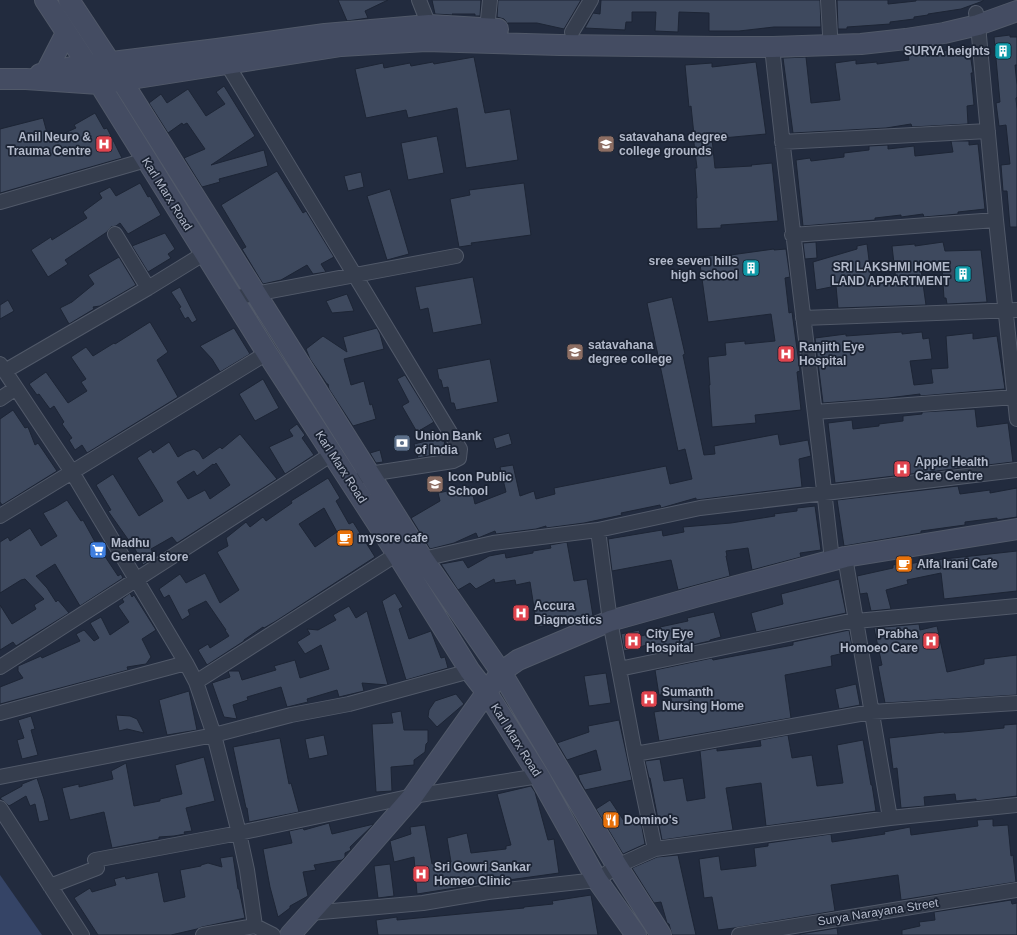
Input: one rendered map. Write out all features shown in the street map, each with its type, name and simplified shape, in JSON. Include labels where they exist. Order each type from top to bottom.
[{"type":"street","name":"Karl Marx Road","points":[[45,0],[87,64],[267,353],[397,554],[470,671],[487,693],[539,776],[597,880],[636,935]]},
{"type":"street","name":"Karl Marx Road","points":[[70,0],[423,559],[500,672],[617,866],[661,935]]},
{"type":"street","points":[[419,0],[432,33]]},
{"type":"street","points":[[487,29],[490,0]]},
{"type":"street","points":[[572,32],[591,0]]},
{"type":"street","points":[[828,0],[830,34]]},
{"type":"street","points":[[0,79],[26,79],[99,84],[432,33],[560,45],[772,47],[861,44],[944,33],[977,19],[1010,0]]},
{"type":"street","points":[[26,79],[46,72],[87,64],[325,34],[432,33],[487,29],[770,36],[830,34],[977,19],[1017,10]]},
{"type":"street","points":[[977,19],[996,220],[1012,311],[1017,419]]},
{"type":"street","points":[[46,72],[66,33]]},
{"type":"street","points":[[772,47],[792,235],[824,493],[838,558],[856,621],[890,818]]},
{"type":"street","points":[[226,64],[460,449],[459,458],[453,461],[369,474],[350,481]]},
{"type":"street","points":[[782,142],[988,131]]},
{"type":"street","points":[[0,202],[146,160]]},
{"type":"street","points":[[792,235],[996,220]]},
{"type":"street","points":[[115,234],[148,288]]},
{"type":"street","points":[[205,253],[148,288],[3,368],[72,472],[196,682],[214,735],[239,833],[247,870],[256,926]]},
{"type":"street","points":[[233,298],[456,256]]},
{"type":"street","points":[[803,318],[1012,311]]},
{"type":"street","points":[[0,516],[267,353]]},
{"type":"street","points":[[0,399],[16,388]]},
{"type":"street","points":[[815,412],[1015,397]]},
{"type":"street","points":[[0,667],[137,580],[298,474],[332,454]]},
{"type":"street","points":[[196,682],[397,554],[423,559],[493,543],[598,530],[700,508],[1017,470]]},
{"type":"street","points":[[290,935],[413,796],[487,693],[500,672],[518,660],[610,621],[838,558],[1017,529]]},
{"type":"street","points":[[598,530],[610,621],[635,754],[655,849]]},
{"type":"street","points":[[619,668],[855,620],[1017,606]]},
{"type":"street","points":[[0,713],[186,663]]},
{"type":"street","points":[[0,777],[214,735],[291,716],[349,704],[470,671]]},
{"type":"street","points":[[635,754],[871,712],[1017,703]]},
{"type":"street","points":[[50,886],[96,864],[413,796],[539,776]]},
{"type":"street","points":[[310,913],[423,903],[488,892],[597,880],[617,866],[655,849],[890,818],[1017,805]]},
{"type":"street","points":[[0,808],[82,935]]},
{"type":"street","name":"Surya Narayana Street","points":[[739,935],[1017,890]]},
{"type":"street","points":[[203,935],[256,926],[273,935]]},
{"type":"water","points":[[0,875],[42,935],[0,935]]},
{"type":"building","points":[[338,0],[388,0],[365,11],[368,18],[347,21]]},
{"type":"building","points":[[432,0],[481,0],[480,16],[475,16],[475,14],[435,14]]},
{"type":"building","points":[[498,0],[581,0],[564,29],[537,23],[508,24],[504,19],[497,17]]},
{"type":"building","points":[[601,0],[820,0],[821,27],[774,27],[739,31],[709,31],[709,13],[679,12],[678,32],[655,31],[656,12],[632,12],[632,22],[626,22],[625,30],[585,28],[593,13],[600,14]]},
{"type":"building","points":[[837,0],[888,0],[888,4],[916,0],[983,1],[961,9],[928,14],[914,17],[914,19],[890,22],[890,24],[838,29]]},
{"type":"building","points":[[1010,35],[1010,37],[1017,37],[1017,65],[1015,65],[1017,85],[1017,227],[1010,227],[1007,191],[1003,191],[1001,165],[1010,164],[1006,125],[999,126],[996,103],[1000,102],[994,37]]},
{"type":"building","points":[[969,46],[973,73],[971,73],[974,105],[967,106],[968,124],[912,127],[911,124],[886,128],[793,133],[783,58],[806,57],[811,103],[840,100],[835,63],[856,60],[856,64],[877,62],[877,64],[909,60],[908,54],[952,50]]},
{"type":"building","points":[[474,57],[485,113],[510,109],[518,160],[466,168],[457,108],[408,118],[406,110],[366,118],[355,69],[383,63],[384,68],[410,63],[411,66],[433,62],[434,64]]},
{"type":"building","points":[[756,62],[766,134],[712,139],[715,168],[752,166],[751,165],[772,163],[778,221],[721,225],[721,228],[697,229],[695,168],[697,168],[691,106],[689,107],[685,65],[712,63],[712,67]]},
{"type":"building","points":[[224,86],[255,136],[211,165],[264,150],[268,166],[219,179],[220,182],[202,187],[184,158],[205,149],[187,123],[183,125],[182,123],[168,133],[149,103],[161,94],[167,103],[188,89],[206,116],[225,104],[216,92]]},
{"type":"building","points":[[95,113],[104,129],[107,128],[122,158],[0,193],[0,129],[43,118],[49,140],[76,128],[74,125]]},
{"type":"building","points":[[437,136],[444,173],[408,180],[401,143]]},
{"type":"building","points":[[951,141],[969,141],[969,145],[978,144],[985,209],[958,212],[958,214],[924,217],[923,214],[901,217],[901,215],[875,218],[875,220],[803,226],[796,160],[810,158],[811,161],[844,157],[844,153],[869,150],[869,146],[888,145],[888,149],[914,146],[915,156],[953,152]]},
{"type":"building","points":[[277,171],[303,213],[306,211],[334,257],[321,264],[326,272],[313,274],[307,265],[281,280],[263,284],[242,249],[246,247],[221,205]]},
{"type":"building","points":[[361,172],[364,187],[348,191],[344,176]]},
{"type":"building","points":[[140,183],[148,197],[150,196],[161,215],[128,234],[120,223],[111,227],[107,232],[65,260],[68,264],[48,277],[31,250],[51,237],[52,240],[87,218],[83,212],[102,198],[99,193],[110,187],[116,196]]},
{"type":"building","points":[[524,183],[531,235],[471,243],[472,245],[459,247],[450,199],[470,195],[469,190]]},
{"type":"building","points":[[390,189],[409,254],[387,260],[367,196]]},
{"type":"building","points":[[165,233],[175,249],[168,254],[171,258],[148,272],[132,246]]},
{"type":"building","points":[[816,242],[817,258],[805,259],[803,243]]},
{"type":"building","points":[[943,242],[945,251],[981,250],[987,302],[947,304],[946,298],[944,298],[942,268],[921,270],[926,305],[838,308],[836,286],[816,290],[813,262],[857,249],[857,246],[867,244],[872,284],[896,281],[892,246],[915,244],[915,246]]},
{"type":"building","points":[[774,249],[786,249],[790,277],[785,278],[789,313],[792,312],[800,371],[797,372],[801,410],[755,415],[756,423],[712,427],[708,357],[726,355],[725,343],[745,341],[745,344],[775,341],[771,314],[708,322],[699,257],[716,255],[716,257]]},
{"type":"building","points":[[119,257],[136,285],[100,306],[93,307],[94,309],[69,324],[60,308],[72,302],[94,284],[88,275]]},
{"type":"building","points":[[473,277],[482,324],[433,333],[428,308],[420,310],[415,287]]},
{"type":"building","points":[[180,287],[197,320],[192,323],[188,317],[185,319],[179,308],[181,307],[171,292]]},
{"type":"building","points":[[347,294],[354,311],[332,313],[326,301]]},
{"type":"building","points":[[672,297],[685,354],[683,355],[704,455],[715,454],[714,446],[778,434],[780,445],[808,440],[811,456],[799,459],[802,487],[696,500],[696,498],[661,508],[660,505],[621,513],[622,515],[584,523],[546,528],[546,526],[536,529],[496,534],[495,531],[478,538],[476,533],[454,543],[430,549],[411,518],[440,501],[438,493],[471,486],[475,504],[506,492],[500,467],[513,465],[520,496],[534,491],[536,499],[555,494],[554,488],[666,466],[670,484],[692,479],[685,449],[678,451],[647,303]]},
{"type":"building","points":[[8,300],[14,311],[0,319],[0,305]]},
{"type":"building","points":[[150,322],[168,352],[157,360],[178,397],[87,453],[82,445],[75,450],[69,440],[72,438],[62,424],[64,422],[54,406],[50,409],[39,394],[37,395],[29,384],[46,372],[68,403],[87,391],[81,382],[86,379],[71,357],[86,347],[93,356]]},
{"type":"building","points":[[234,328],[250,354],[220,372],[212,359],[200,346]]},
{"type":"building","points":[[377,328],[384,349],[344,359],[351,385],[364,381],[370,405],[372,404],[376,419],[353,426],[329,389],[328,384],[310,359],[306,349],[323,336],[347,352],[343,337]]},
{"type":"building","points":[[902,332],[902,334],[922,332],[923,339],[929,338],[932,359],[910,361],[914,385],[933,383],[931,369],[948,368],[946,336],[973,333],[973,339],[997,336],[1005,389],[920,396],[920,394],[823,403],[815,338],[846,334],[846,336]]},
{"type":"building","points":[[490,359],[498,402],[456,410],[454,403],[451,403],[448,387],[443,388],[437,369]]},
{"type":"building","points":[[405,375],[434,422],[417,432],[402,406],[409,402],[397,379]]},
{"type":"building","points":[[263,379],[279,408],[255,421],[239,394]]},
{"type":"building","points":[[975,409],[977,427],[1008,423],[1013,462],[835,483],[828,423],[852,420],[853,429],[903,421],[903,416],[922,414],[922,412]]},
{"type":"building","points":[[13,410],[25,428],[28,427],[35,445],[38,443],[57,471],[2,505],[0,502],[0,419]]},
{"type":"building","points":[[297,424],[305,435],[302,438],[314,455],[285,474],[269,447],[293,436],[289,430]]},
{"type":"building","points":[[509,433],[512,444],[496,449],[493,438]]},
{"type":"building","points":[[240,434],[277,479],[177,543],[172,537],[151,549],[155,557],[143,565],[133,545],[108,511],[111,510],[96,485],[113,474],[139,516],[163,501],[137,458],[151,449],[153,453],[169,442],[178,457],[194,449],[199,452],[203,459],[220,447],[222,449]],"holes":[[[216,463],[230,485],[210,499],[205,490],[188,499],[177,482],[194,471],[197,476]]]},
{"type":"building","points":[[443,437],[447,452],[418,458],[414,444]]},
{"type":"building","points":[[380,450],[383,462],[376,463],[370,453]]},
{"type":"building","points":[[328,478],[340,498],[336,501],[349,524],[353,522],[375,557],[276,621],[264,628],[263,627],[207,665],[198,650],[208,644],[210,648],[229,636],[226,630],[206,601],[188,610],[190,615],[182,620],[169,595],[164,598],[159,589],[180,574],[186,583],[205,573],[220,603],[239,590],[217,552],[228,546],[226,538],[246,522],[250,527],[263,517],[266,521],[292,503],[291,501]],"holes":[[[324,508],[337,532],[315,547],[299,524]]]},
{"type":"building","points":[[958,486],[960,494],[990,490],[990,493],[1017,488],[1017,517],[965,522],[965,525],[921,531],[921,533],[844,546],[837,500]]},
{"type":"building","points":[[67,500],[81,521],[83,520],[94,540],[118,576],[121,574],[123,578],[80,606],[55,564],[36,576],[47,588],[56,602],[58,600],[69,613],[16,646],[13,642],[0,650],[0,605],[12,624],[36,609],[34,605],[44,599],[25,579],[0,593],[0,542],[8,537],[10,541],[30,528],[41,546],[57,536],[43,513]]},
{"type":"building","points":[[815,506],[821,550],[800,553],[801,557],[752,570],[748,548],[726,551],[730,576],[678,590],[671,560],[612,571],[608,539],[662,530],[663,536],[684,532],[683,527],[731,523],[775,516],[774,514],[797,511],[797,508]]},
{"type":"building","points":[[567,542],[574,581],[587,579],[593,616],[585,619],[537,627],[530,582],[516,585],[515,580],[495,583],[494,579],[476,589],[470,583],[458,590],[441,564],[463,560],[468,568],[489,556],[505,553],[506,558],[533,553],[533,551],[551,548],[550,545]]},
{"type":"building","points":[[1017,551],[1017,591],[944,599],[941,573],[907,580],[908,584],[886,590],[891,609],[871,611],[867,593],[860,594],[857,576],[893,568],[893,565],[903,563],[904,565],[934,559]]},
{"type":"building","points":[[839,579],[846,613],[756,632],[751,613],[783,604],[781,594]]},
{"type":"building","points":[[130,593],[132,597],[134,595],[156,630],[142,639],[151,657],[146,664],[127,667],[128,670],[0,704],[0,687],[23,678],[18,671],[18,666],[41,656],[42,658],[80,641],[76,634],[84,630],[94,641],[99,638],[90,623],[101,617],[110,635],[129,622],[118,606],[124,602],[122,599]]},
{"type":"building","points":[[395,593],[403,607],[399,609],[409,639],[431,631],[441,658],[445,657],[448,668],[406,680],[382,601]]},
{"type":"building","points":[[349,606],[356,618],[367,611],[388,685],[362,683],[364,691],[339,697],[337,690],[307,699],[308,702],[287,707],[281,687],[247,697],[248,700],[233,705],[237,719],[224,717],[212,683],[230,677],[228,671],[239,671],[242,680],[276,670],[274,666],[295,660],[300,678],[329,669],[321,645],[305,654],[297,642],[310,634],[307,629],[318,630],[336,620],[333,615]]},
{"type":"building","points":[[714,612],[721,637],[710,641],[649,654],[647,645],[624,651],[621,634],[639,630],[641,636],[661,631],[660,627],[688,621],[687,618]]},
{"type":"building","points":[[919,624],[920,630],[937,626],[947,672],[984,664],[984,659],[1017,655],[1017,695],[885,703],[878,666],[882,665],[874,628]]},
{"type":"building","points":[[849,630],[853,651],[831,656],[832,666],[785,675],[791,718],[659,741],[654,712],[673,709],[670,694],[659,695],[655,670],[712,658],[713,660],[793,645],[793,642]]},
{"type":"building","points":[[606,673],[611,703],[589,706],[584,676]]},
{"type":"building","points":[[856,684],[860,705],[839,709],[835,689]]},
{"type":"building","points":[[189,691],[197,730],[167,735],[159,700]]},
{"type":"building","points":[[456,694],[464,704],[437,727],[428,717],[429,710],[435,701]]},
{"type":"building","points":[[401,711],[404,730],[428,730],[428,742],[426,744],[425,752],[414,760],[414,765],[391,767],[392,791],[376,792],[372,724],[393,723],[391,713]]},
{"type":"building","points":[[116,715],[130,716],[137,719],[144,733],[127,729],[119,731]]},
{"type":"building","points":[[31,716],[35,729],[31,730],[38,755],[22,759],[17,740],[24,738],[18,720]]},
{"type":"building","points":[[619,720],[632,780],[585,790],[578,775],[601,770],[596,750],[567,760],[557,743],[589,732],[588,726]]},
{"type":"building","points":[[1017,724],[1017,796],[976,801],[976,799],[956,801],[955,794],[924,797],[925,806],[901,808],[897,768],[893,769],[889,738],[944,732],[963,732],[1004,728],[1004,725]]},
{"type":"building","points":[[324,735],[328,755],[309,759],[305,739]]},
{"type":"building","points":[[788,735],[792,758],[812,755],[817,786],[843,783],[837,745],[863,740],[876,811],[766,826],[761,783],[726,788],[733,830],[662,840],[650,778],[645,761],[660,759],[664,781],[683,778],[687,801],[705,798],[700,751],[717,748],[717,751],[761,746],[760,740]]},
{"type":"building","points":[[280,738],[289,784],[291,783],[299,812],[249,822],[233,747]]},
{"type":"building","points":[[204,757],[215,801],[186,808],[192,831],[184,832],[185,834],[159,837],[159,839],[112,848],[104,812],[70,820],[62,788],[79,784],[79,787],[113,779],[111,771],[126,763],[134,806],[160,801],[160,799],[182,794],[175,765]]},
{"type":"building","points":[[37,778],[49,820],[39,822],[35,804],[30,806],[26,796],[9,806],[0,798],[22,786],[22,784]]},
{"type":"building","points":[[531,786],[535,792],[548,840],[554,839],[559,873],[417,894],[414,857],[394,862],[390,841],[411,834],[410,827],[425,825],[432,864],[451,862],[447,838],[467,833],[471,853],[506,849],[506,846],[511,845],[497,794]]},
{"type":"building","points":[[610,800],[626,824],[637,817],[641,822],[645,844],[623,854],[596,809]]},
{"type":"building","points":[[993,819],[993,826],[1008,825],[1011,856],[1013,855],[1016,882],[901,900],[898,875],[831,885],[835,911],[718,930],[712,897],[704,898],[699,859],[719,856],[721,870],[756,866],[754,848],[768,846],[768,843],[831,834],[832,842],[885,834],[884,832],[910,827],[911,835],[978,826],[977,820]]},
{"type":"building","points":[[329,823],[332,834],[374,824],[350,847],[351,850],[345,853],[345,857],[342,860],[314,865],[316,870],[303,872],[308,896],[290,906],[290,908],[278,917],[270,887],[263,849],[292,843],[289,831],[303,828],[304,830]]},
{"type":"building","points":[[678,855],[696,935],[672,935],[661,902],[654,903],[632,868],[657,857]]},
{"type":"building","points":[[233,856],[238,889],[245,918],[171,935],[98,935],[74,898],[90,888],[92,892],[116,885],[114,879],[125,876],[126,879],[158,872],[164,902],[185,897],[180,870],[201,866],[208,863],[222,867],[220,858]]},
{"type":"building","points":[[390,864],[394,896],[378,898],[374,866]]},
{"type":"building","points":[[591,895],[598,935],[378,935],[376,920],[397,917],[397,920],[524,908],[553,904],[552,901]]},
{"type":"building","points":[[1011,900],[1012,904],[1017,903],[1017,935],[902,935],[902,930],[920,926],[919,922],[935,920],[934,912]]},
{"type":"building","points":[[837,928],[838,935],[800,935],[800,934]]},
{"type":"place","name":"SURYA heights","points":[[1003,51]]},
{"type":"place","name":"Anil Neuro & Trauma Centre","points":[[104,144]]},
{"type":"place","name":"satavahana degree college grounds","points":[[606,144]]},
{"type":"place","name":"sree seven hills high school","points":[[751,268]]},
{"type":"place","name":"SRI LAKSHMI HOME LAND APPARTMENT","points":[[963,274]]},
{"type":"place","name":"satavahana degree college","points":[[575,352]]},
{"type":"place","name":"Ranjith Eye Hospital","points":[[786,354]]},
{"type":"place","name":"Union Bank of India","points":[[402,443]]},
{"type":"place","name":"Apple Health Care Centre","points":[[902,469]]},
{"type":"place","name":"Icon Public School","points":[[435,484]]},
{"type":"place","name":"mysore cafe","points":[[345,538]]},
{"type":"place","name":"Madhu General store","points":[[98,550]]},
{"type":"place","name":"Alfa Irani Cafe","points":[[904,564]]},
{"type":"place","name":"Accura Diagnostics","points":[[521,613]]},
{"type":"place","name":"City Eye Hospital","points":[[633,641]]},
{"type":"place","name":"Prabha Homoeo Care","points":[[931,641]]},
{"type":"place","name":"Sumanth Nursing Home","points":[[649,699]]},
{"type":"place","name":"Domino's","points":[[611,820]]},
{"type":"place","name":"Sri Gowri Sankar Homeo Clinic","points":[[421,874]]}]
